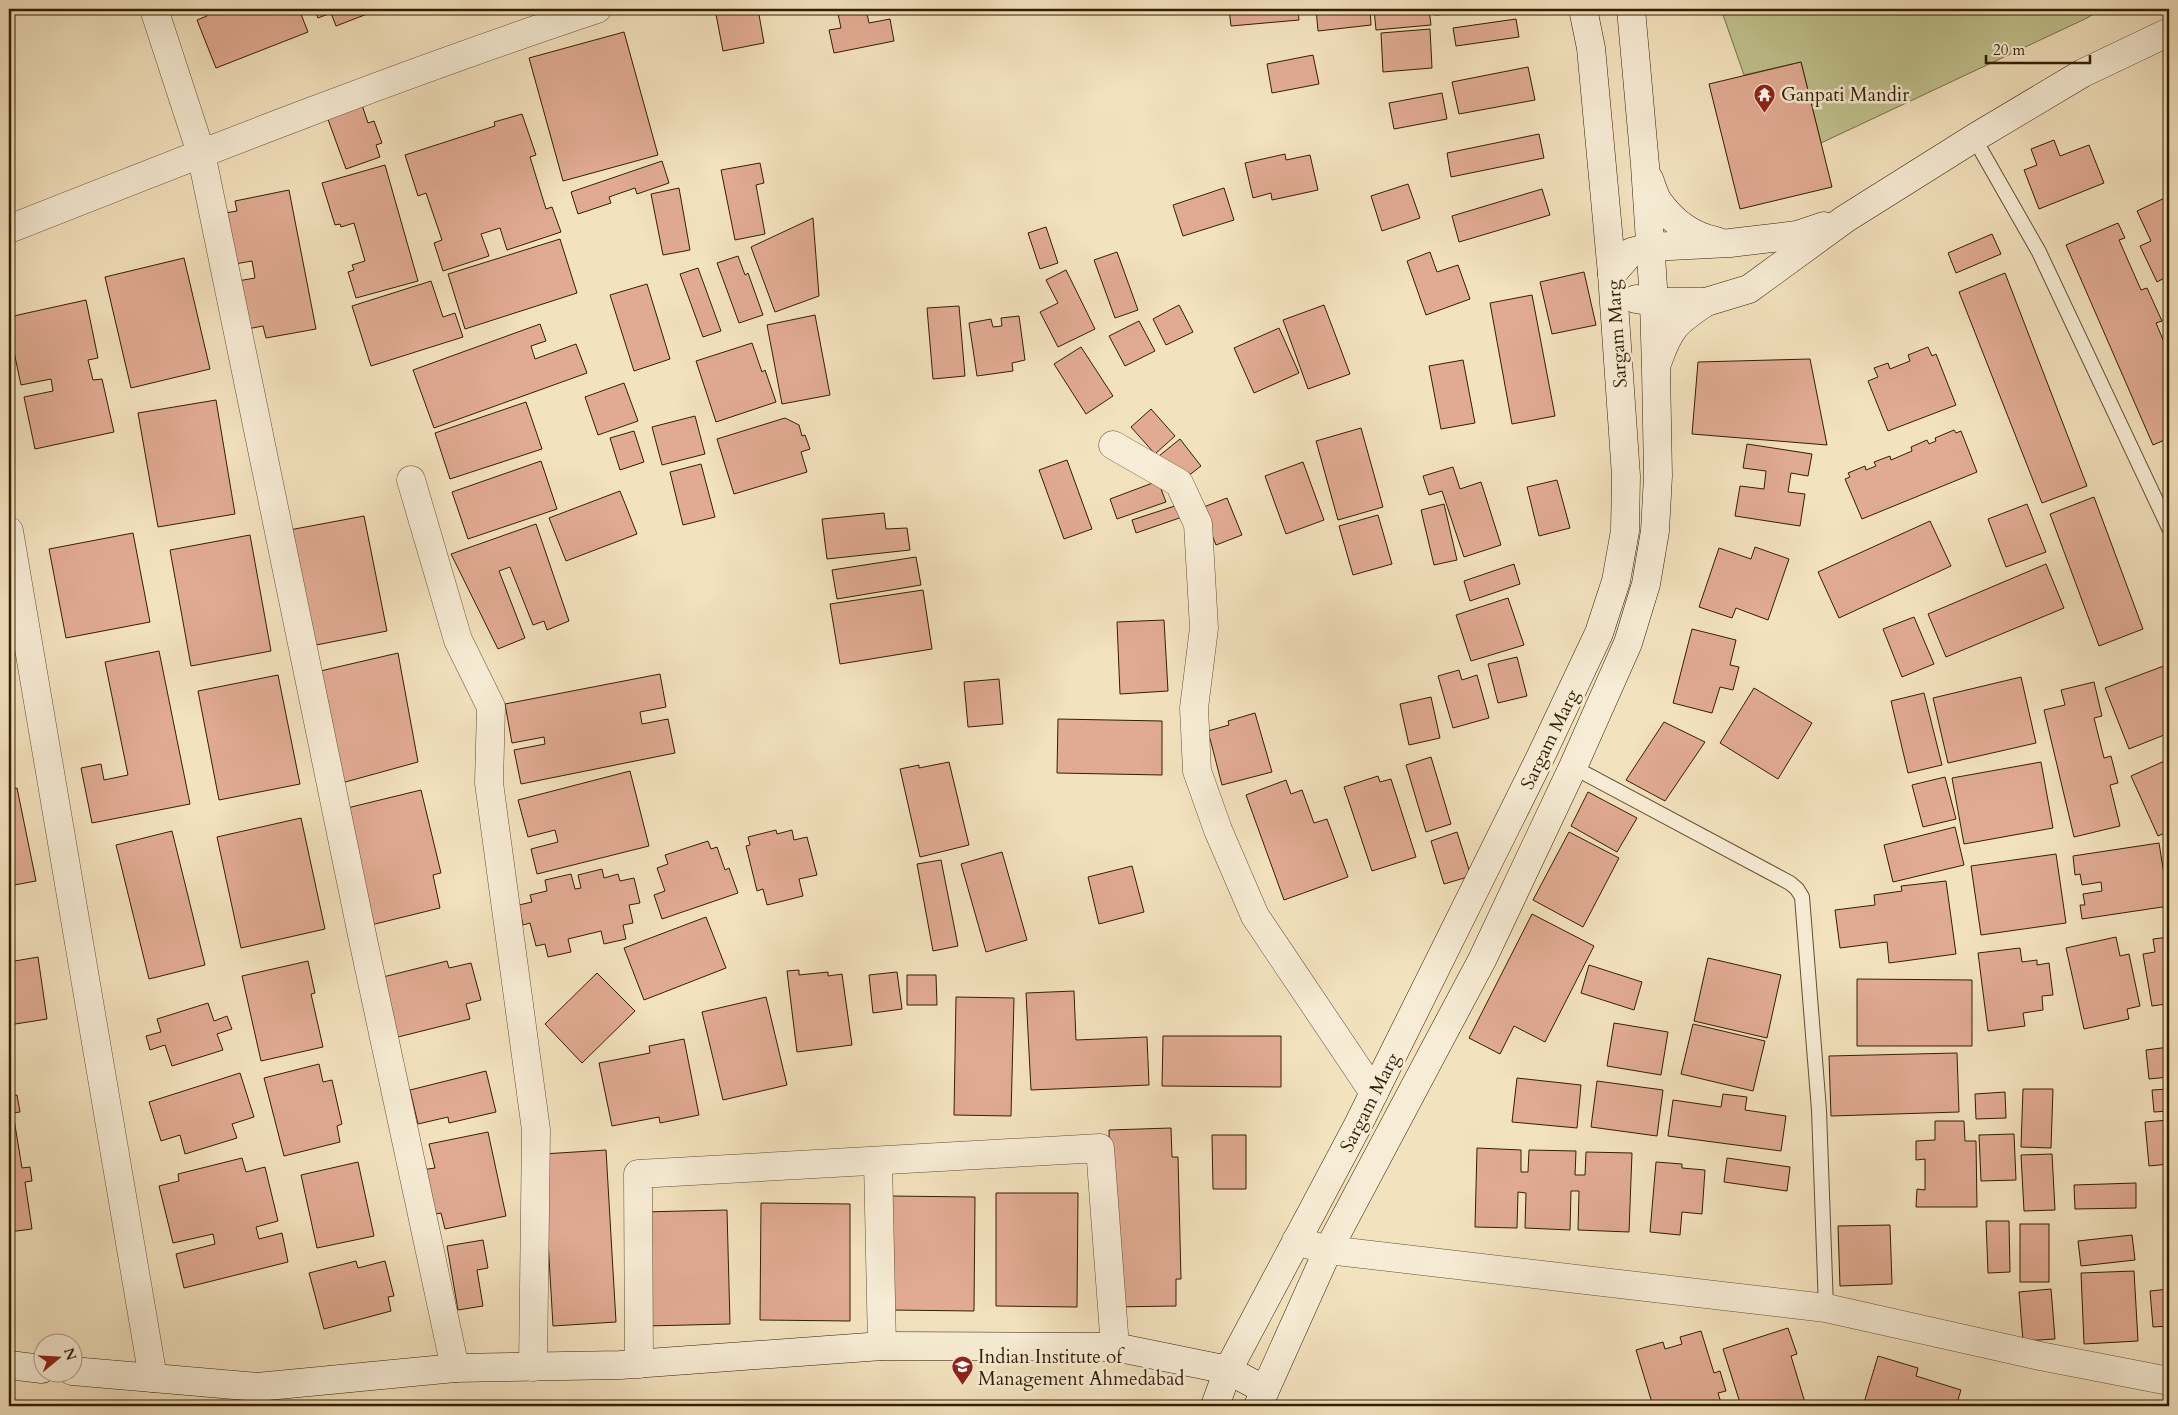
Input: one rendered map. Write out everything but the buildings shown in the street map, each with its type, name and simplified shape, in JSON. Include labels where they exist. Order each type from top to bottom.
[{"type":"street","points":[[154,9],[201,154],[360,926],[455,1368]]},
{"type":"street","name":"Sargam Marg","points":[[1215,1406],[1228,1370],[1374,1093],[1599,633],[1616,581],[1625,531],[1626,476],[1613,282],[1591,48],[1583,9]]},
{"type":"street","name":"Sargam Marg","points":[[1261,1398],[1328,1250],[1482,960],[1573,767],[1628,643],[1646,584],[1655,532],[1658,476],[1656,369],[1654,302],[1631,9]]},
{"type":"street","points":[[9,229],[201,154],[587,10]]},
{"type":"street","points":[[1845,219],[1797,235],[1730,244],[1650,247],[1632,252],[1613,282],[1632,299],[1654,302],[1706,302],[1749,289],[1845,219],[1974,138],[2083,73],[2169,32]]},
{"type":"street","points":[[1644,165],[1657,200],[1679,224],[1701,238],[1730,244]]},
{"type":"street","points":[[1656,369],[1667,335],[1684,317],[1706,302]]},
{"type":"street","points":[[1114,445],[1180,483],[1198,524],[1204,628],[1194,708],[1197,771],[1218,830],[1255,916],[1374,1093]]},
{"type":"street","points":[[412,480],[458,640],[491,707],[489,783],[536,1130],[533,1366]]},
{"type":"street","points":[[9,531],[152,1378]]},
{"type":"street","points":[[639,1364],[638,1174],[1100,1148],[1115,1347]]},
{"type":"street","points":[[878,1161],[882,1346]]},
{"type":"street","points":[[1296,1241],[1328,1250],[1826,1308],[2040,1356],[2169,1381]]},
{"type":"street","points":[[82,1372],[257,1387],[455,1368],[639,1364],[882,1346],[1115,1347],[1228,1370],[1261,1398]]},
{"type":"street","points":[[9,1366],[32,1368]]},
{"type":"lane","points":[[1974,138],[2039,252],[2169,528]]},
{"type":"lane","points":[[1573,767],[1790,882],[1797,888],[1802,897],[1819,1110],[1826,1308]]},
{"type":"green space","points":[[1721,9],[2102,9],[2087,18],[1821,143],[1801,62],[1744,75]]},
{"type":"place","name":"Ganpati Mandir","points":[[1765,113]]},
{"type":"place","name":"Indian Institute of Management Ahmedabad","points":[[962,1386]]}]
